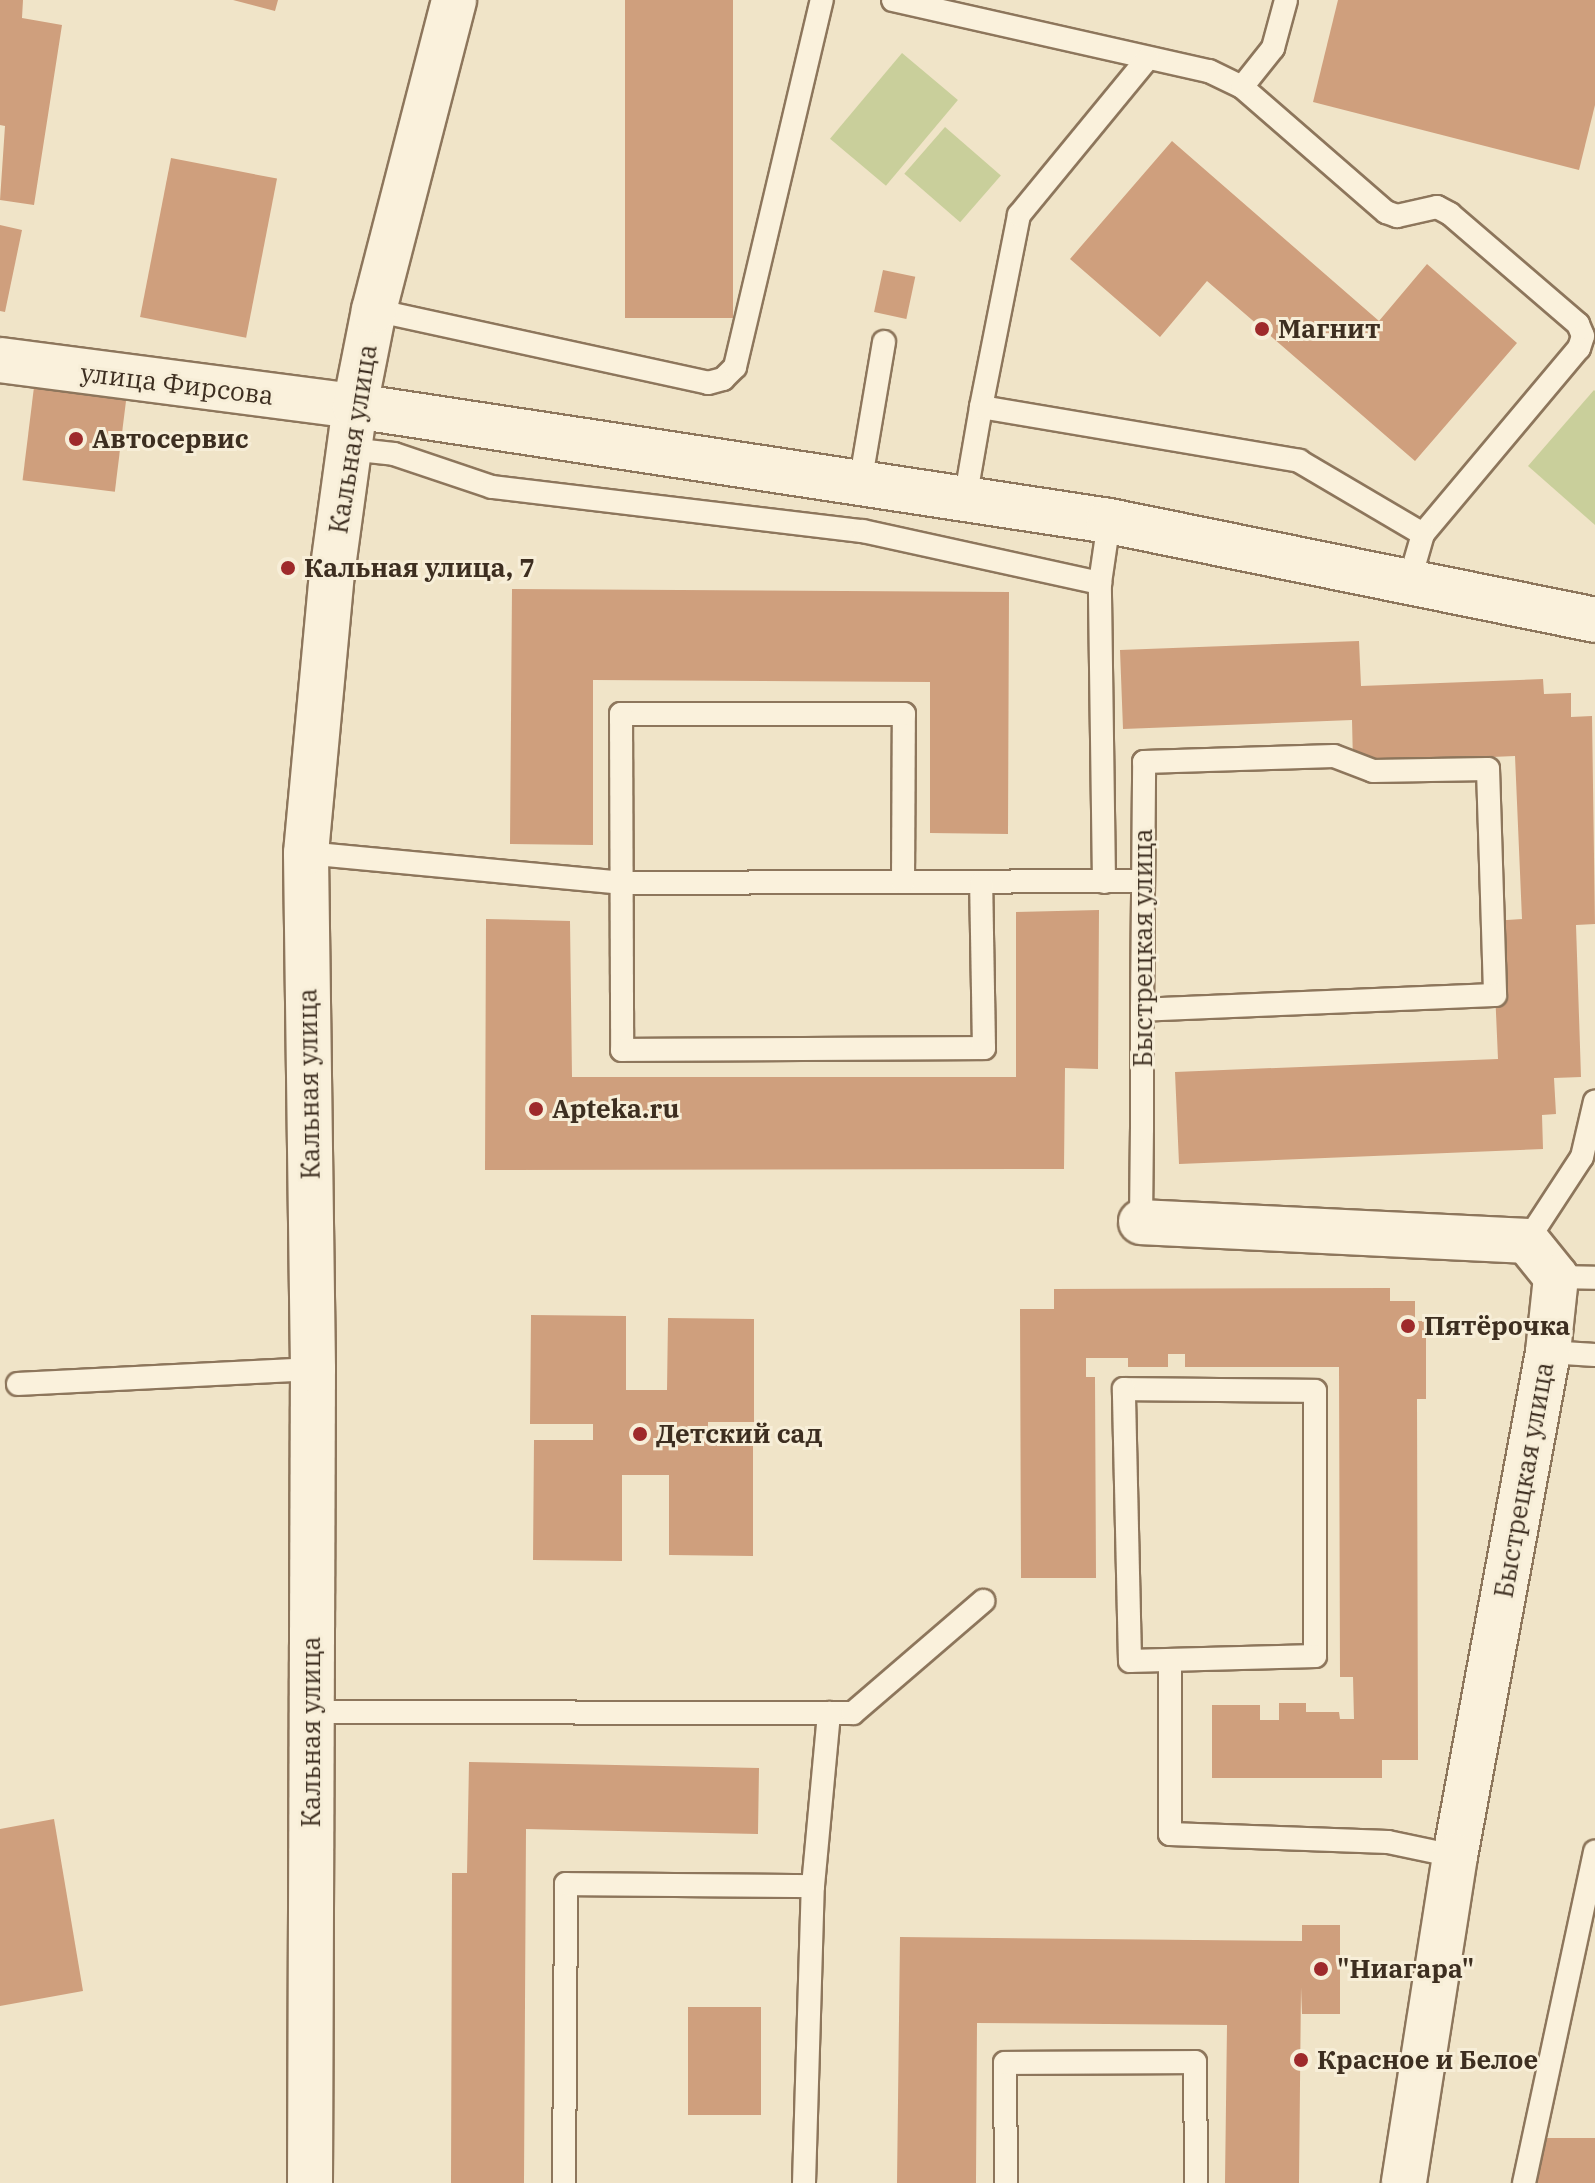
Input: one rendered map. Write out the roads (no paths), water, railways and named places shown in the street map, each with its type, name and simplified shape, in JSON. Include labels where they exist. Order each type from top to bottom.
[{"type":"street","name":"Кальная улица","points":[[310,2183],[313,1369],[306,853],[355,406],[374,310],[454,0]]},
{"type":"street","name":"улица Фирсова","points":[[0,360],[355,406],[1109,521],[1410,579],[1595,620]]},
{"type":"street","name":"Быстрецкая улица","points":[[1141,1222],[1527,1241],[1576,1278],[1548,1352],[1455,1856],[1404,2183]]},
{"type":"lane","points":[[374,310],[708,383],[723,379],[735,367],[822,0]]},
{"type":"lane","points":[[893,0],[1209,71],[1242,87],[1386,212],[1397,216],[1437,207],[1450,214],[1578,324],[1583,336],[1579,348],[1423,534],[1410,579]]},
{"type":"lane","points":[[1242,87],[1273,48],[1286,0]]},
{"type":"lane","points":[[965,500],[1019,215],[1147,59]]},
{"type":"lane","points":[[860,484],[884,342]]},
{"type":"lane","points":[[981,407],[1299,461],[1423,534]]},
{"type":"lane","points":[[349,449],[394,454],[492,487],[863,531],[1100,583]]},
{"type":"lane","points":[[1104,882],[1100,583],[1109,521]]},
{"type":"lane","points":[[903,882],[904,714],[621,714],[622,1050],[984,1048],[981,883]]},
{"type":"lane","name":"Быстрецкая улица","points":[[1141,1222],[1142,1010],[1144,762],[1334,756],[1373,771],[1488,769],[1495,995],[1142,1010]]},
{"type":"lane","points":[[306,853],[621,883],[1143,881]]},
{"type":"lane","points":[[1527,1241],[1582,1157],[1595,1101]]},
{"type":"lane","points":[[1548,1352],[1595,1355]]},
{"type":"lane","points":[[18,1384],[313,1369]]},
{"type":"lane","points":[[1124,1389],[1315,1391],[1315,1656],[1170,1662],[1130,1661],[1124,1389]]},
{"type":"lane","points":[[310,1712],[853,1713],[983,1601]]},
{"type":"lane","points":[[1170,1662],[1170,1834],[1388,1842],[1455,1856]]},
{"type":"lane","points":[[804,2183],[813,1886],[829,1713]]},
{"type":"lane","points":[[1524,2183],[1595,1852]]},
{"type":"lane","points":[[564,2183],[566,1884],[813,1886]]},
{"type":"lane","points":[[1006,2183],[1005,2063],[1195,2062],[1196,2183]]},
{"type":"place","name":"Магнит","points":[[1262,329]]},
{"type":"place","name":"Автосервис","points":[[76,439]]},
{"type":"place","name":"Кальная улица, 7","points":[[288,568]]},
{"type":"place","name":"Apteka.ru","points":[[536,1109]]},
{"type":"place","name":"Пятёрочка","points":[[1408,1326]]},
{"type":"place","name":"Детский сад","points":[[640,1434]]},
{"type":"place","name":"\"Ниагара\"","points":[[1321,1969]]},
{"type":"place","name":"Красное и Белое","points":[[1301,2060]]}]
